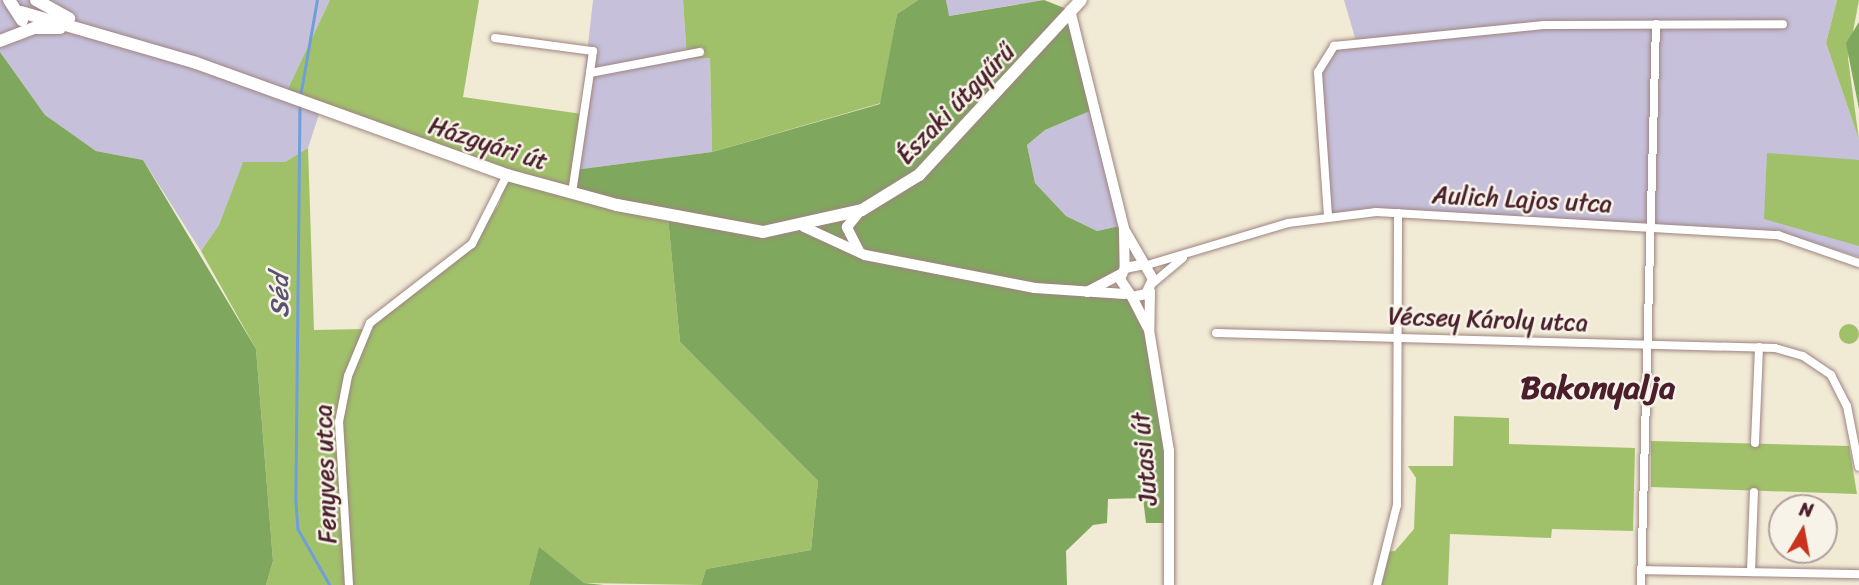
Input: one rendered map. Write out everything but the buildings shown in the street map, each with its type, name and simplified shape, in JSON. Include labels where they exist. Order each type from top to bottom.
[{"type":"main road","points":[[36,0],[105,33]]},
{"type":"main road","name":"Északi útgyűrű","points":[[804,227],[862,210],[929,166],[1068,5],[1081,0]]},
{"type":"main road","points":[[14,36],[16,5]]},
{"type":"main road","name":"Házgyári út","points":[[16,5],[105,33],[507,174],[572,193],[739,230],[804,227]]},
{"type":"main road","name":"Házgyári út","points":[[0,41],[50,28],[105,33]]},
{"type":"street","name":"Jutasi út","points":[[1068,5],[1124,229],[1151,287],[1149,330],[1170,451],[1169,585]]},
{"type":"street","points":[[1328,216],[1318,72],[1334,46],[1544,24],[1783,24]]},
{"type":"street","points":[[1641,585],[1648,226],[1656,24]]},
{"type":"street","points":[[495,38],[593,51],[572,193]]},
{"type":"street","points":[[590,73],[701,52]]},
{"type":"street","name":"Fenyves utca","points":[[349,585],[340,422],[352,364],[370,323],[472,244],[492,215],[507,174]]},
{"type":"street","points":[[862,210],[847,227],[850,243],[865,255]]},
{"type":"street","points":[[1377,585],[1397,505],[1401,336],[1398,213]]},
{"type":"street","name":"Aulich Lajos utca","points":[[1142,266],[1184,257],[1328,216],[1398,213],[1778,235],[1859,263]]},
{"type":"street","name":"Házgyári út","points":[[804,227],[865,255],[1086,292],[1128,296]]},
{"type":"street","name":"Jutasi út","points":[[1124,229],[1123,271],[1128,296],[1149,330]]},
{"type":"street","name":"Aulich Lajos utca","points":[[1151,287],[1184,257]]},
{"type":"street","points":[[1086,292],[1123,271],[1142,266]]},
{"type":"street","points":[[1128,296],[1151,287]]},
{"type":"street","name":"Vécsey Károly utca","points":[[1216,332],[1647,342],[1759,347],[1803,356],[1831,374],[1847,406],[1859,467]]},
{"type":"street","points":[[1755,443],[1759,347]]},
{"type":"street","points":[[1751,572],[1754,492]]},
{"type":"street","points":[[1641,569],[1859,574]]},
{"type":"shaded area","points":[[0,0],[330,0],[285,95],[321,108],[308,148],[285,162],[243,163],[219,225],[201,251],[143,160],[96,151],[45,115],[0,52]]},
{"type":"shaded area","points":[[593,0],[683,0],[687,59],[710,58],[712,152],[574,170]]},
{"type":"shaded area","points":[[946,0],[1044,0],[948,16]]},
{"type":"shaded area","points":[[1344,0],[1837,0],[1826,43],[1859,140],[1859,257],[1800,239],[1329,213],[1319,72],[1326,54],[1356,41]]},
{"type":"shaded area","points":[[1097,108],[1124,225],[1097,231],[1066,216],[1035,183],[1027,145],[1045,130]]},
{"type":"green space","points":[[330,0],[479,0],[463,97],[582,114],[571,192],[668,218],[680,342],[818,481],[811,550],[706,569],[701,585],[584,583],[539,548],[529,585],[266,585],[273,561],[256,349],[201,251],[219,225],[243,162],[285,162],[308,148],[314,330],[367,329],[473,244],[499,204],[508,174],[285,95]]},
{"type":"green space","points":[[683,0],[918,0],[897,14],[881,103],[712,152],[710,58],[687,59]]},
{"type":"green space","points":[[918,0],[946,0],[949,16],[1044,0],[1072,11],[1097,108],[1045,130],[1027,145],[1035,183],[1066,216],[1097,231],[1124,225],[1124,268],[1090,290],[1132,299],[1151,339],[1171,452],[1171,523],[1146,523],[1143,498],[1108,499],[1107,523],[1093,525],[1066,551],[1067,585],[701,585],[706,569],[811,550],[818,481],[680,342],[668,218],[571,192],[574,170],[712,152],[880,104],[897,14]]},
{"type":"green space","points":[[1837,0],[1859,0],[1848,58],[1859,140],[1826,43]]},
{"type":"green space","points":[[1859,22],[1859,109],[1846,43]]},
{"type":"green space","points":[[0,52],[45,115],[96,151],[143,160],[256,349],[273,561],[266,585],[0,585]]},
{"type":"green space","points":[[1767,153],[1859,160],[1859,246],[1764,219]]},
{"type":"green space","points":[[1849,324],[1856,327],[1859,334],[1856,341],[1849,344],[1842,341],[1839,334],[1842,327]]},
{"type":"green space","points":[[1454,416],[1509,418],[1509,444],[1635,448],[1633,531],[1552,529],[1551,538],[1450,534],[1448,585],[1377,585],[1383,552],[1395,551],[1414,529],[1416,478],[1408,466],[1453,466]]},
{"type":"green space","points":[[1651,441],[1849,446],[1857,494],[1651,487]]},
{"type":"green space","points":[[539,547],[584,583],[604,585],[529,585]]},
{"type":"waterway","name":"Séd","points":[[300,97],[317,0]]},
{"type":"waterway","name":"Séd","points":[[300,104],[296,502],[298,529],[330,585]]},
{"type":"district","name":"Bakonyalja","points":[[1598,388]]}]
